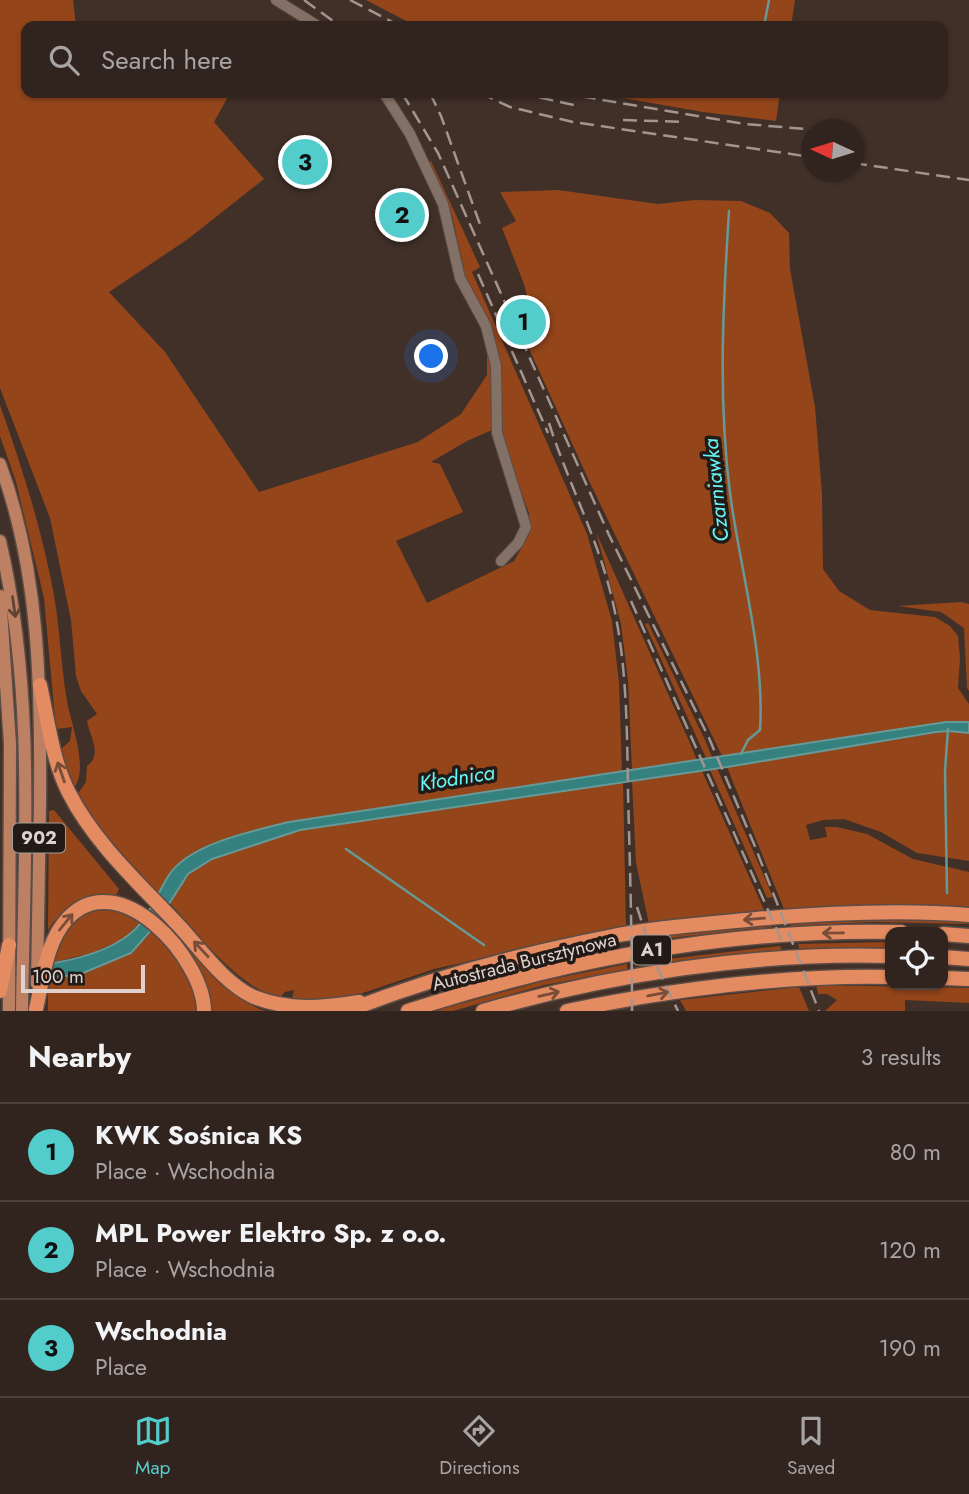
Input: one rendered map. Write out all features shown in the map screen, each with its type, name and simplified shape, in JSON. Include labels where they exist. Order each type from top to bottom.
[{"type":"highway","points":[[40,685],[46,738],[68,791],[83,817],[237,986],[251,995],[288,1007],[316,1009],[381,998]]},
{"type":"highway","points":[[32,1010],[48,955],[57,935],[74,912],[89,905],[104,903],[134,909],[158,928],[194,971],[204,996],[205,1011]]},
{"type":"highway","points":[[347,1011],[505,960],[621,935],[802,915],[969,915]]},
{"type":"highway","name":"Autostrada Bursztynowa","points":[[408,1011],[511,980],[673,946],[806,934],[885,932]]},
{"type":"highway","points":[[948,934],[969,936]]},
{"type":"highway","points":[[0,991],[9,945]]},
{"type":"highway","name":"Autostrada Bursztynowa","points":[[482,1011],[574,988],[678,971],[799,958],[885,956]]},
{"type":"highway","points":[[948,957],[969,958]]},
{"type":"highway","points":[[567,1011],[680,990],[747,982],[885,977]]},
{"type":"highway","points":[[948,978],[969,979]]},
{"type":"main road","points":[[0,464],[18,527],[28,576],[40,685]]},
{"type":"main road","name":"902","points":[[0,541],[11,589],[23,681],[32,1010]]},
{"type":"main road","points":[[0,596],[10,744],[9,1011]]},
{"type":"main road","name":"902","points":[[32,1010],[46,738]]},
{"type":"street","points":[[276,0],[310,21]]},
{"type":"street","points":[[387,98],[410,134],[443,204],[460,278],[486,326],[492,347],[496,366],[496,433],[526,527],[511,553],[501,561]]},
{"type":"shaded area","points":[[0,0],[73,0],[75,21],[21,21],[21,98],[227,98],[214,122],[264,179],[188,239],[109,292],[165,352],[259,492],[418,442],[461,414],[487,375],[487,340],[493,369],[492,430],[431,462],[440,464],[463,512],[396,541],[427,603],[514,561],[527,538],[529,513],[507,455],[500,426],[490,326],[465,275],[452,215],[430,168],[428,162],[431,161],[480,267],[472,272],[587,534],[612,621],[619,683],[622,771],[289,822],[246,832],[204,847],[180,862],[159,895],[94,822],[77,795],[86,782],[87,766],[92,762],[95,751],[87,721],[97,714],[81,691],[76,676],[71,620],[50,518],[0,388]]},
{"type":"shaded area","points":[[366,0],[795,0],[792,21],[406,21]]},
{"type":"shaded area","points":[[623,98],[779,98],[776,121]]},
{"type":"shaded area","points":[[558,190],[658,204],[695,200],[741,201],[770,213],[789,233],[790,269],[815,407],[822,494],[823,569],[839,591],[870,610],[935,617],[950,626],[958,636],[958,688],[969,704],[969,722],[946,722],[722,756],[591,485],[526,342],[537,336],[524,284],[502,228],[516,221],[500,192]]},
{"type":"shaded area","points":[[0,405],[31,499],[54,595],[67,701],[80,759],[78,781],[73,789],[61,749],[70,741],[72,727],[56,729],[44,598],[16,482],[0,436]]},
{"type":"shaded area","points":[[596,532],[697,760],[632,770],[628,680],[621,624]]},
{"type":"shaded area","points":[[961,602],[969,604],[969,691],[964,628],[941,612],[898,606]]},
{"type":"shaded area","points":[[648,623],[712,757],[706,758],[645,624]]},
{"type":"shaded area","points":[[949,731],[969,733],[969,861],[917,853],[881,832],[844,819],[823,820],[806,825],[810,840],[827,837],[825,827],[837,827],[867,834],[913,859],[969,872],[969,908],[937,906],[784,909],[727,767]]},
{"type":"shaded area","points":[[717,768],[773,897],[767,898],[710,770]]},
{"type":"shaded area","points":[[702,771],[764,910],[649,924],[636,863],[632,781]]},
{"type":"shaded area","points":[[623,782],[626,926],[434,969],[348,998],[291,1004],[294,990],[285,992],[278,999],[246,981],[206,944],[170,903],[188,874],[212,859],[300,830]]},
{"type":"shaded area","points":[[54,810],[119,889],[116,896],[86,900],[69,908],[48,930],[49,811]]},
{"type":"shaded area","points":[[102,908],[116,909],[141,921],[124,939],[92,953],[50,963],[68,927],[81,915]]},
{"type":"shaded area","points":[[789,921],[969,921],[969,924],[874,922],[791,926]]},
{"type":"shaded area","points":[[770,923],[772,927],[652,940],[651,937]]},
{"type":"shaded area","points":[[152,931],[189,974],[199,1011],[48,1011],[48,979],[83,973],[144,940]]},
{"type":"shaded area","points":[[885,942],[885,948],[800,950],[798,944]]},
{"type":"shaded area","points":[[780,946],[782,950],[662,963],[660,960]]},
{"type":"shaded area","points":[[189,948],[233,993],[265,1011],[210,1011],[200,972],[187,951]]},
{"type":"shaded area","points":[[627,964],[627,970],[544,985],[453,1011],[434,1011],[543,981]]},
{"type":"shaded area","points":[[816,985],[885,986],[885,990],[969,988],[969,1003],[905,1000],[905,1011],[825,1011],[837,1000],[827,994],[818,994]]},
{"type":"shaded area","points":[[799,987],[809,1011],[686,1011],[680,1000]]},
{"type":"water","points":[[946,722],[969,722],[969,733],[936,732],[727,767],[300,830],[212,859],[188,874],[155,926],[131,953],[83,973],[0,987],[0,972],[95,953],[123,939],[144,918],[169,875],[179,864],[192,854],[241,834],[289,822]]},
{"type":"waterway","name":"Czarniawka","points":[[765,21],[769,0]]},
{"type":"waterway","name":"Czarniawka","points":[[729,211],[723,387],[726,458],[734,522],[751,612],[761,701],[760,730],[748,740],[741,754]]},
{"type":"waterway","points":[[947,893],[945,771],[948,729]]},
{"type":"waterway","points":[[346,849],[484,945]]},
{"type":"railway","points":[[304,0],[333,21]]},
{"type":"railway","points":[[350,0],[390,21]]},
{"type":"railway","points":[[405,98],[438,153],[609,535],[709,738],[754,844],[819,1011]]},
{"type":"railway","points":[[432,98],[482,230]]},
{"type":"railway","points":[[491,98],[510,107],[573,122],[801,156]]},
{"type":"railway","points":[[542,98],[574,105]]},
{"type":"railway","points":[[591,98],[745,124],[801,129]]},
{"type":"railway","points":[[623,120],[686,122]]},
{"type":"railway","points":[[864,165],[969,180]]},
{"type":"railway","points":[[478,274],[548,433]]},
{"type":"railway","points":[[549,423],[600,557],[618,626],[627,721],[632,1011]]},
{"type":"railway","points":[[631,601],[784,946]]},
{"type":"railway","points":[[637,907],[655,963],[678,1011]]},
{"type":"place","name":"Wschodnia","points":[[305,162]]},
{"type":"place","name":"MPL Power Elektro Sp. z o.o.","points":[[402,215]]},
{"type":"place","name":"KWK Sośnica KS","points":[[523,322]]},
{"type":"water label","name":"Kłodnica","points":[[457,778]]}]
